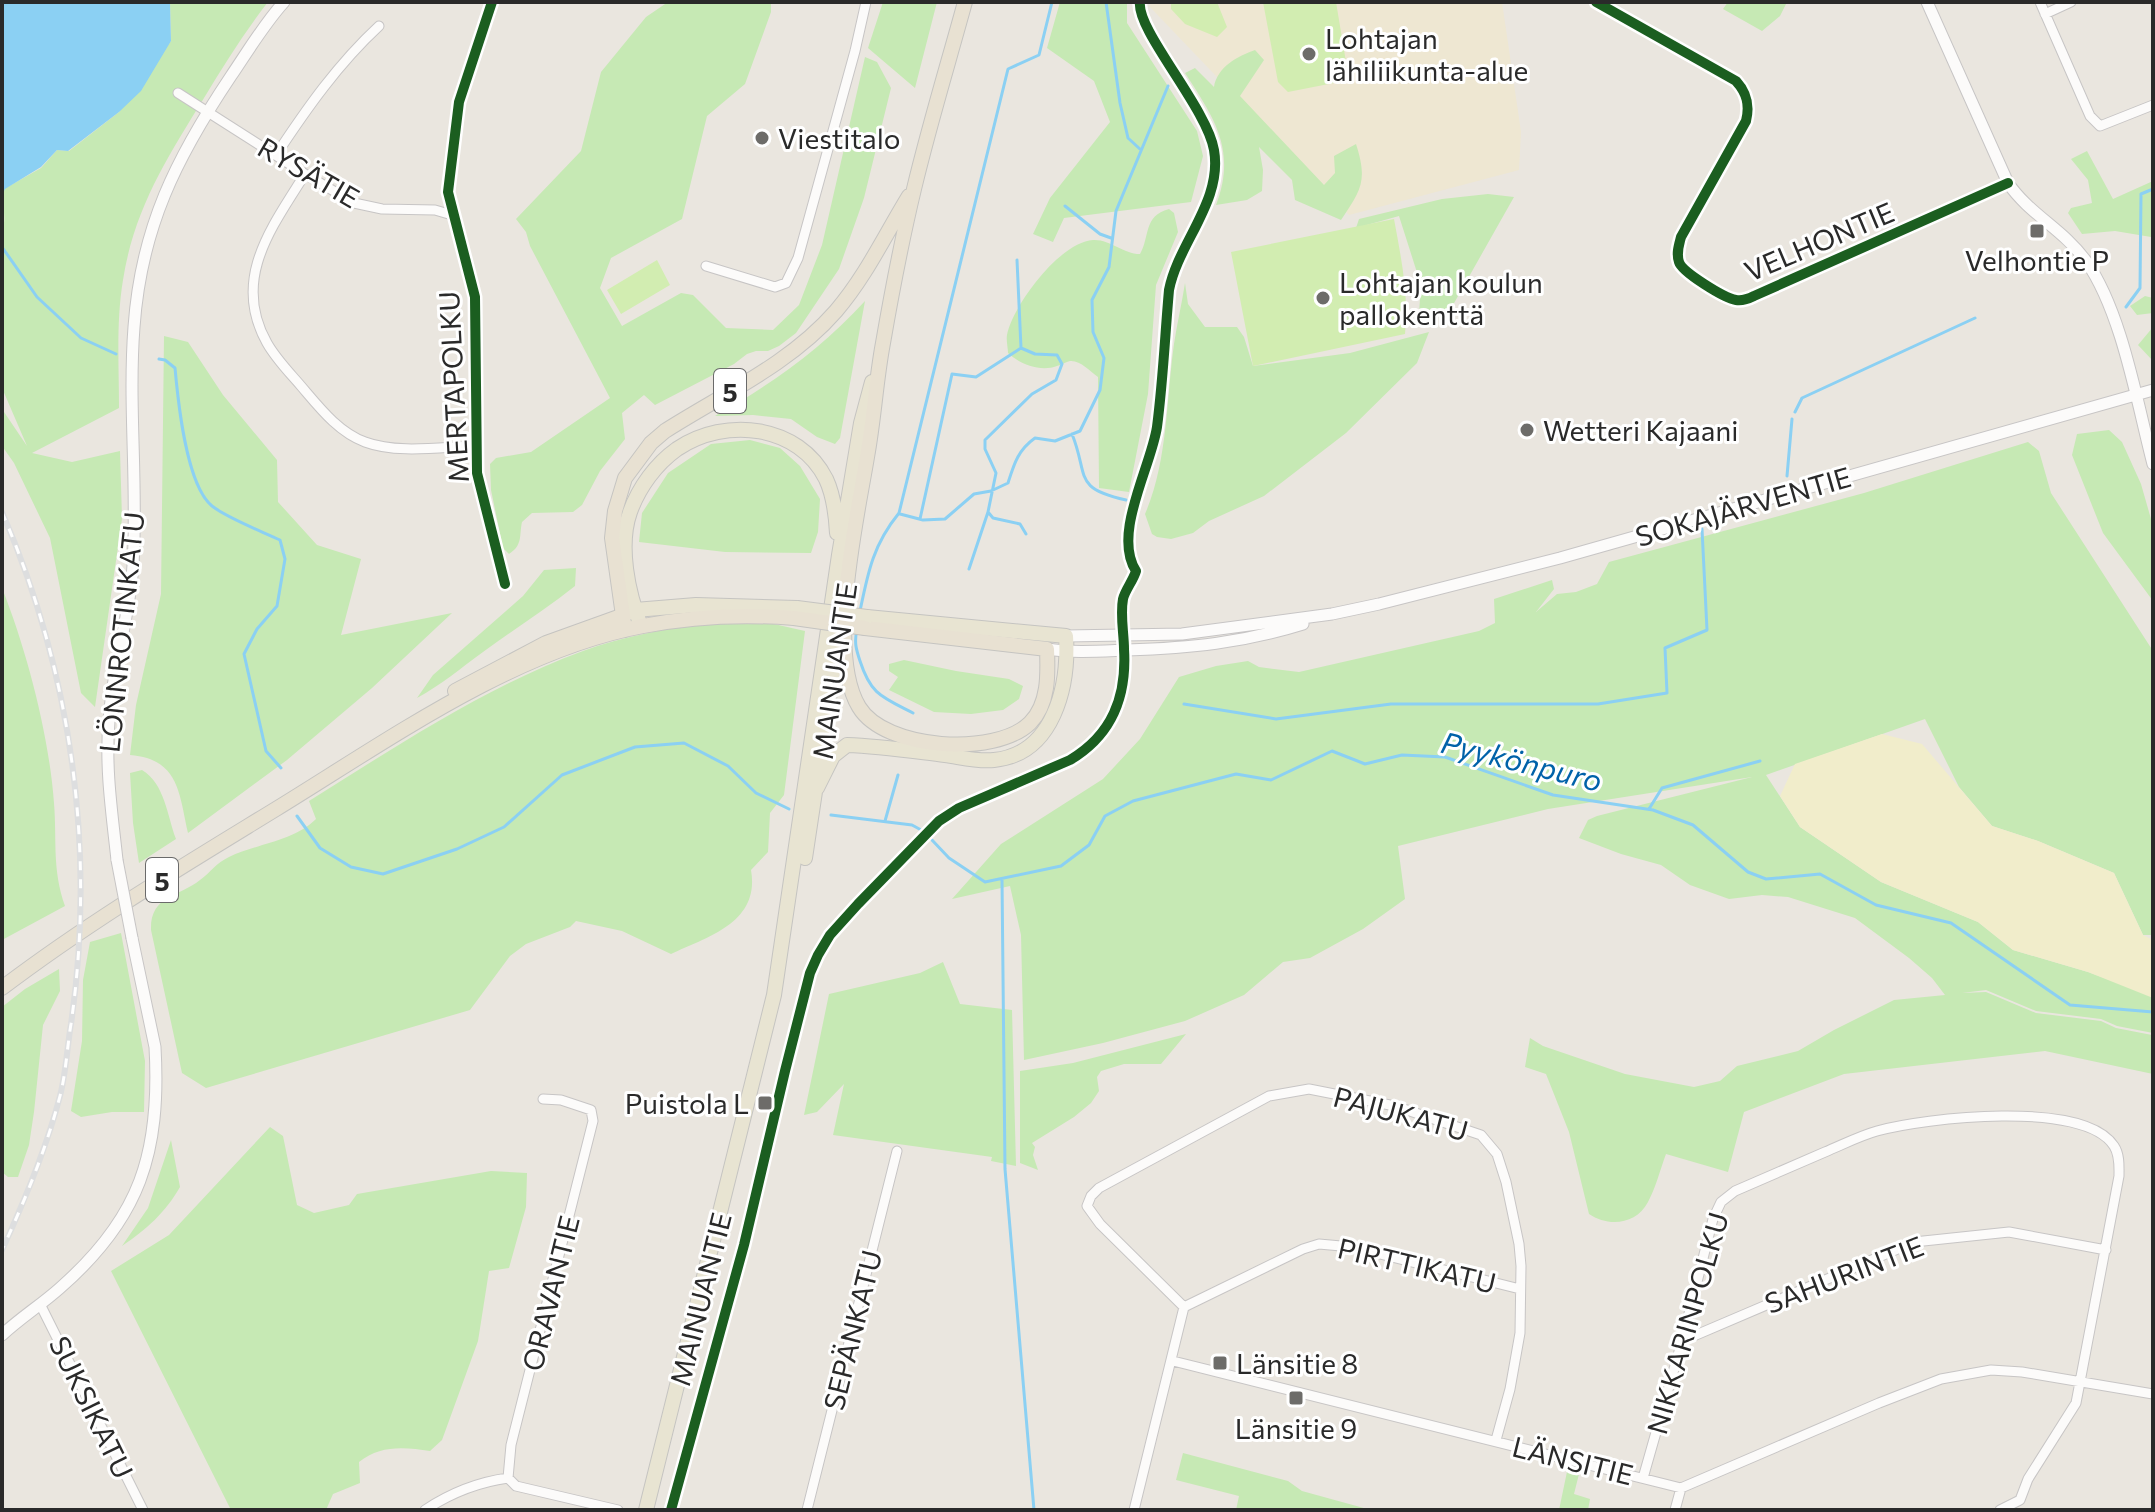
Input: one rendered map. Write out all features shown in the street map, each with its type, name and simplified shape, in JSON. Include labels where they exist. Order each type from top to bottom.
[{"type":"highway","name":"MAINUANTIE","points":[[845,597],[882,345],[914,189],[965,2]]},
{"type":"highway","name":"5","points":[[627,619],[612,538],[620,492],[632,468],[651,443],[665,431],[764,372],[834,314],[870,264],[914,189]]},
{"type":"highway","name":"5","points":[[845,597],[847,665],[859,707],[878,725],[903,736],[968,745],[1012,737],[1032,722],[1045,698],[1048,642]]},
{"type":"highway","name":"5","points":[[627,619],[641,626],[699,617],[796,613]]},
{"type":"highway","name":"SOKAJÄRVENTIE","points":[[796,613],[1048,642]]},
{"type":"highway","name":"5","points":[[2,988],[97,921],[390,738],[518,668],[572,647],[627,619]]},
{"type":"main road","name":"MAINUANTIE","points":[[646,1510],[774,995],[839,555],[861,423],[882,345]]},
{"type":"main road","points":[[627,619],[629,514],[643,484],[654,470],[677,449],[704,436],[730,430],[763,431],[778,435],[801,448],[820,468],[827,481],[835,512],[839,555]]},
{"type":"main road","name":"MAINUANTIE","points":[[774,995],[784,972],[817,788],[845,597]]},
{"type":"main road","name":"5","points":[[627,619],[710,605],[796,613]]},
{"type":"main road","points":[[817,788],[833,756],[847,745],[995,760],[1023,750],[1047,728],[1059,705],[1067,652],[1066,636]]},
{"type":"main road","name":"SOKAJÄRVENTIE","points":[[1048,642],[1066,636]]},
{"type":"street","name":"LÖNNROTINKATU","points":[[2,1335],[80,1270],[115,1231],[143,1175],[155,1124],[155,1047],[117,860],[107,757],[109,718],[129,604],[134,551],[133,368],[137,294],[154,219],[188,144],[284,2]]},
{"type":"street","points":[[706,266],[775,287],[786,283],[798,258],[866,2]]},
{"type":"street","name":"VELHONTIE","points":[[1596,2],[1736,81],[1743,89],[1748,104],[1746,121],[1681,237],[1677,250],[1679,264],[1687,272],[1730,298],[1739,301],[1754,296],[2008,183]]},
{"type":"street","points":[[1927,2],[2008,183],[2018,198],[2076,248],[2099,281],[2117,331],[2153,464]]},
{"type":"street","points":[[2040,2],[2090,116],[2100,126],[2153,105]]},
{"type":"street","points":[[2045,14],[2071,2]]},
{"type":"street","points":[[276,155],[314,98],[349,54],[379,26]]},
{"type":"street","name":"RYSÄTIE","points":[[178,93],[340,196],[368,207],[416,208],[452,215]]},
{"type":"street","points":[[305,174],[261,246],[258,259],[254,305],[267,343],[311,398],[351,436],[384,446],[475,446]]},
{"type":"street","name":"SOKAJÄRVENTIE","points":[[1066,636],[1182,634],[1332,614],[1434,592],[2153,390]]},
{"type":"street","name":"SOKAJÄRVENTIE","points":[[1048,642],[1067,652],[1186,648],[1258,638],[1332,614]]},
{"type":"street","name":"PAJUKATU","points":[[1184,1307],[1100,1224],[1087,1206],[1099,1188],[1269,1096],[1309,1089],[1395,1106],[1481,1135],[1497,1154],[1519,1244],[1520,1333],[1510,1389],[1496,1440]]},
{"type":"street","name":"ORAVANTIE","points":[[508,1478],[511,1445],[593,1121],[591,1110],[561,1100],[543,1099]]},
{"type":"street","name":"NIKKARINPOLKU","points":[[1643,1478],[1713,1219],[1721,1202],[1735,1191],[1875,1132],[1982,1116],[2035,1116],[2092,1127],[2115,1146],[2119,1176],[2106,1250]]},
{"type":"street","name":"SEPÄNKATU","points":[[807,1510],[897,1151]]},
{"type":"street","name":"SAHURINTIE","points":[[1682,1341],[1914,1242],[2009,1232],[2106,1250]]},
{"type":"street","name":"PIRTTIKATU","points":[[1184,1307],[1319,1244],[1352,1247],[1520,1289]]},
{"type":"street","points":[[2000,1510],[2021,1505],[2028,1479],[2076,1403],[2106,1250]]},
{"type":"street","name":"SUKSIKATU","points":[[40,1304],[143,1510]]},
{"type":"street","points":[[1134,1510],[1184,1307]]},
{"type":"street","name":"LÄNSITIE","points":[[1173,1361],[1681,1488]]},
{"type":"street","points":[[1675,1510],[1681,1488],[1941,1379],[1991,1370],[2022,1372],[2153,1394]]},
{"type":"street","points":[[425,1510],[476,1486],[508,1478],[516,1486],[618,1510]]},
{"type":"shaded area","points":[[1152,2],[1502,2],[1521,132],[1519,170],[1349,215],[1149,6]]},
{"type":"green space","points":[[170,2],[268,2],[234,49],[177,142],[135,230],[121,296],[119,408],[32,453],[72,462],[120,451],[122,519],[95,707],[81,693],[50,538],[14,463],[2,446],[2,409],[27,446],[2,388],[3,194],[4,189],[41,168],[57,150],[69,151],[119,112],[171,41]]},
{"type":"green space","points":[[668,2],[771,2],[771,12],[745,84],[707,116],[682,219],[611,258],[600,288],[622,326],[681,293],[693,295],[726,328],[773,330],[799,305],[822,245],[865,57],[877,62],[891,88],[864,198],[839,269],[796,333],[779,346],[747,354],[734,364],[655,405],[644,395],[622,413],[625,439],[600,471],[582,505],[573,512],[532,513],[522,522],[518,544],[509,554],[503,548],[491,490],[490,464],[496,458],[531,452],[610,398],[530,246],[526,232],[516,219],[581,151],[601,72],[646,17]]},
{"type":"green space","points":[[883,2],[937,2],[915,88],[868,48]]},
{"type":"green space","points":[[1060,2],[1127,2],[1127,23],[1197,131],[1203,156],[1191,202],[1064,218],[1053,242],[1033,234],[1050,198],[1110,122],[1094,81],[1047,48]]},
{"type":"green space","points":[[1171,2],[1217,2],[1227,27],[1217,37],[1185,24],[1171,9]]},
{"type":"green space","name":"Lohtajan lähiliikunta-alue","points":[[1263,2],[1336,2],[1349,80],[1288,92],[1278,82]]},
{"type":"green space","points":[[1728,2],[1787,2],[1780,16],[1762,31],[1723,9]]},
{"type":"green space","points":[[1255,50],[1264,60],[1240,96],[1324,185],[1335,173],[1334,156],[1356,144],[1362,176],[1358,193],[1341,220],[1295,200],[1292,180],[1259,147],[1263,170],[1262,191],[1247,200],[1216,205],[1222,185],[1223,151],[1213,120],[1185,73],[1195,68],[1214,87],[1224,68]]},
{"type":"green space","points":[[2087,151],[2113,199],[2153,181],[2153,249],[2151,237],[2115,231],[2082,234],[2068,213],[2071,208],[2092,203],[2088,180],[2071,159]]},
{"type":"green space","points":[[1488,194],[1514,197],[1449,312],[1434,315],[1419,313],[1421,285],[1399,216],[1356,228],[1359,219],[1442,199]]},
{"type":"green space","points":[[1169,209],[1174,213],[1178,232],[1156,285],[1148,394],[1129,492],[1099,488],[1098,377],[1074,361],[1051,368],[1025,364],[1008,353],[1007,335],[1028,292],[1066,251],[1093,240],[1140,254],[1151,222]]},
{"type":"green space","name":"Lohtajan koulun pallokenttä","points":[[1394,219],[1405,290],[1405,334],[1253,366],[1231,252]]},
{"type":"green space","points":[[657,260],[670,285],[621,314],[607,290]]},
{"type":"green space","points":[[1185,283],[1188,304],[1205,327],[1237,327],[1244,337],[1253,366],[1350,353],[1429,332],[1417,363],[1346,433],[1264,496],[1209,521],[1193,533],[1171,539],[1152,534],[1145,514],[1153,494],[1162,452],[1174,344]]},
{"type":"green space","points":[[2145,296],[2153,298],[2153,313],[2137,315],[2130,306]]},
{"type":"green space","points":[[865,301],[840,438],[835,444],[817,437],[791,419],[753,415],[715,416],[795,364],[831,335]]},
{"type":"green space","points":[[2153,327],[2153,361],[2138,345]]},
{"type":"green space","points":[[164,336],[188,342],[223,395],[277,460],[278,502],[317,545],[361,559],[341,635],[452,613],[372,688],[287,760],[188,833],[179,792],[168,771],[158,763],[130,755],[136,705],[161,594]]},
{"type":"green space","points":[[2109,430],[2122,442],[2141,484],[2153,526],[2153,601],[2103,533],[2072,455],[2077,434]]},
{"type":"green space","points":[[750,440],[780,448],[800,466],[820,499],[818,532],[811,553],[725,552],[639,542],[642,513],[668,473],[711,444]]},
{"type":"green space","points":[[2028,442],[2039,451],[2051,493],[2153,651],[2153,935],[2143,935],[2114,873],[2038,841],[1992,826],[1959,787],[1925,719],[1766,775],[1800,827],[1881,882],[1978,922],[2013,950],[2088,972],[2153,996],[2153,1033],[2117,1026],[2101,1019],[2036,1011],[1986,990],[1962,993],[1986,992],[2036,1013],[2101,1021],[2116,1028],[2152,1035],[2153,1074],[2045,1051],[1844,1074],[1744,1112],[1728,1172],[1666,1154],[1643,1210],[1621,1222],[1605,1221],[1589,1214],[1569,1132],[1546,1074],[1525,1067],[1530,1038],[1543,1046],[1625,1074],[1694,1087],[1720,1081],[1737,1066],[1798,1051],[1894,1000],[1945,995],[1932,978],[1909,958],[1855,918],[1788,897],[1762,895],[1729,899],[1690,885],[1661,865],[1579,838],[1588,820],[1597,816],[1752,777],[1548,809],[1398,846],[1405,899],[1363,929],[1310,958],[1283,962],[1244,995],[1185,1021],[1024,1060],[1021,935],[1010,886],[952,899],[1001,844],[1103,779],[1140,739],[1179,677],[1248,661],[1259,667],[1299,672],[1479,631],[1495,623],[1494,599],[1552,580],[1554,589],[1536,612],[1557,594],[1576,592],[1597,584],[1609,562],[1864,493]]},
{"type":"green space","points":[[576,568],[575,586],[417,698],[433,675],[523,596],[544,570]]},
{"type":"green space","points":[[2,588],[20,639],[42,722],[54,803],[57,867],[65,906],[2,940]]},
{"type":"green space","points":[[708,623],[774,624],[805,631],[784,795],[770,813],[768,852],[751,870],[752,888],[748,903],[729,925],[671,954],[622,931],[576,921],[570,927],[526,944],[510,956],[470,1010],[206,1088],[182,1073],[151,930],[152,918],[161,903],[192,886],[229,857],[286,837],[307,826],[316,819],[309,801],[442,719],[511,682],[598,646]]},
{"type":"green space","points":[[904,660],[1009,679],[1023,686],[1019,699],[1003,710],[971,714],[934,712],[889,690],[898,677],[889,671],[889,664]]},
{"type":"green space","points":[[142,770],[156,783],[176,839],[139,863],[130,773]]},
{"type":"green space","points":[[121,933],[145,1061],[144,1112],[112,1112],[81,1117],[71,1111],[82,1041],[83,980],[90,942]]},
{"type":"green space","points":[[943,962],[960,1004],[1012,1010],[1016,1166],[991,1161],[992,1157],[833,1135],[844,1084],[817,1112],[804,1115],[829,994],[920,973]]},
{"type":"green space","points":[[59,969],[60,991],[43,1025],[29,1145],[18,1177],[8,1177],[2,1172],[2,1007]]},
{"type":"green space","points":[[1186,1034],[1161,1064],[1124,1064],[1101,1071],[1097,1077],[1099,1091],[1091,1103],[1032,1143],[1038,1170],[1020,1163],[1020,1071],[1073,1063]]},
{"type":"green space","points":[[270,1127],[283,1136],[297,1205],[314,1213],[349,1205],[357,1194],[491,1171],[527,1173],[526,1207],[509,1268],[489,1271],[478,1341],[442,1440],[430,1451],[393,1449],[367,1456],[359,1462],[360,1483],[333,1494],[326,1510],[231,1510],[111,1271],[169,1235]]},
{"type":"green space","points":[[171,1140],[180,1187],[155,1220],[122,1246],[148,1208]]},
{"type":"green space","points":[[1183,1453],[1288,1481],[1302,1491],[1371,1510],[1236,1510],[1239,1496],[1176,1480]]},
{"type":"green space","points":[[1568,1467],[1580,1470],[1574,1494],[1590,1499],[1588,1510],[1559,1510]]},
{"type":"sand","points":[[1882,734],[1922,744],[1992,826],[2038,841],[2114,873],[2143,935],[2153,940],[2153,998],[2088,972],[2013,950],[1978,922],[1881,882],[1800,827],[1780,796],[1795,764]]},
{"type":"water","points":[[2,2],[170,2],[171,41],[141,91],[119,112],[68,151],[57,150],[41,167],[5,189],[2,195]]},
{"type":"waterway","points":[[860,611],[877,548],[899,513],[1008,69],[1039,55],[1052,2]]},
{"type":"waterway","points":[[1106,2],[1128,138],[1141,150]]},
{"type":"waterway","points":[[900,514],[923,520],[945,519],[974,494],[1008,483],[1021,453],[1035,438],[1055,441],[1080,431],[1100,390],[1104,358],[1093,332],[1092,300],[1109,267],[1116,211],[1168,86]]},
{"type":"waterway","points":[[2126,307],[2140,288],[2141,194],[2153,189]]},
{"type":"waterway","points":[[1065,206],[1100,234],[1111,238]]},
{"type":"waterway","name":"Pyykönpuro","points":[[2,247],[37,297],[81,338],[116,354]]},
{"type":"waterway","points":[[920,519],[952,374],[976,377],[1021,348],[1017,260]]},
{"type":"waterway","points":[[1795,412],[1802,398],[1975,318]]},
{"type":"waterway","points":[[1021,348],[1035,354],[1057,355],[1062,364],[1056,380],[1032,394],[985,440],[985,449],[996,473],[988,512],[993,518],[1020,524],[1026,534]]},
{"type":"waterway","name":"Pyykönpuro","points":[[159,359],[175,368],[185,442],[203,495],[226,515],[280,540],[285,559],[277,606],[257,629],[244,654],[266,751],[281,768]]},
{"type":"waterway","points":[[1787,476],[1792,419]]},
{"type":"waterway","points":[[1072,434],[1082,470],[1090,485],[1097,491],[1126,500]]},
{"type":"waterway","points":[[969,569],[988,512]]},
{"type":"waterway","points":[[1184,704],[1276,719],[1391,704],[1598,704],[1667,693],[1665,648],[1707,630],[1702,529]]},
{"type":"waterway","points":[[857,630],[857,649],[873,688],[913,713]]},
{"type":"waterway","name":"Pyykönpuro","points":[[297,816],[320,848],[351,867],[383,874],[457,849],[504,827],[562,775],[635,747],[684,743],[728,766],[756,793],[789,809]]},
{"type":"waterway","name":"Pyykönpuro","points":[[932,840],[949,858],[985,882],[1061,866],[1089,845],[1105,816],[1133,801],[1236,774],[1271,780],[1332,751],[1365,764],[1402,755],[1445,757],[1553,795],[1653,810],[1693,825],[1748,872],[1766,879],[1820,874],[1876,905],[1951,923],[2070,1005],[2153,1012]]},
{"type":"waterway","points":[[1649,809],[1662,788],[1760,761]]},
{"type":"waterway","points":[[885,821],[898,775]]},
{"type":"waterway","name":"Pyykönpuro","points":[[831,815],[912,825],[923,831]]},
{"type":"waterway","points":[[1002,879],[1005,1169],[1034,1510]]},
{"type":"railway","points":[[2,512],[46,636],[61,699],[79,828],[81,893],[78,959],[62,1087],[42,1155],[2,1250]]},
{"type":"cycle path","name":"MERTAPOLKU","points":[[492,2],[459,102],[448,192],[475,297],[477,473],[505,584]]},
{"type":"cycle path","points":[[671,1510],[744,1245],[810,973],[818,955],[830,935],[939,821],[959,808],[1070,760],[1085,750],[1106,727],[1119,699],[1124,667],[1122,605],[1136,571],[1128,539],[1135,500],[1157,427],[1169,290],[1181,255],[1206,204],[1215,169],[1209,133],[1149,31],[1140,2]]},
{"type":"cycle path","points":[[1596,2],[1736,81],[1743,90],[1748,110],[1746,121],[1681,237],[1678,252],[1679,262],[1687,272],[1730,298],[1750,298],[2008,183]]},
{"type":"place","name":"Lohtajan lähiliikunta-alue","points":[[1309,54]]},
{"type":"place","name":"Viestitalo","points":[[762,138]]},
{"type":"place","name":"Velhontie P","points":[[2037,231]]},
{"type":"place","name":"Lohtajan koulun pallokenttä","points":[[1323,298]]},
{"type":"place","name":"Wetteri Kajaani","points":[[1527,430]]},
{"type":"place","name":"Puistola L","points":[[765,1103]]},
{"type":"place","name":"Länsitie 8","points":[[1220,1363]]},
{"type":"place","name":"Länsitie 9","points":[[1296,1398]]}]
